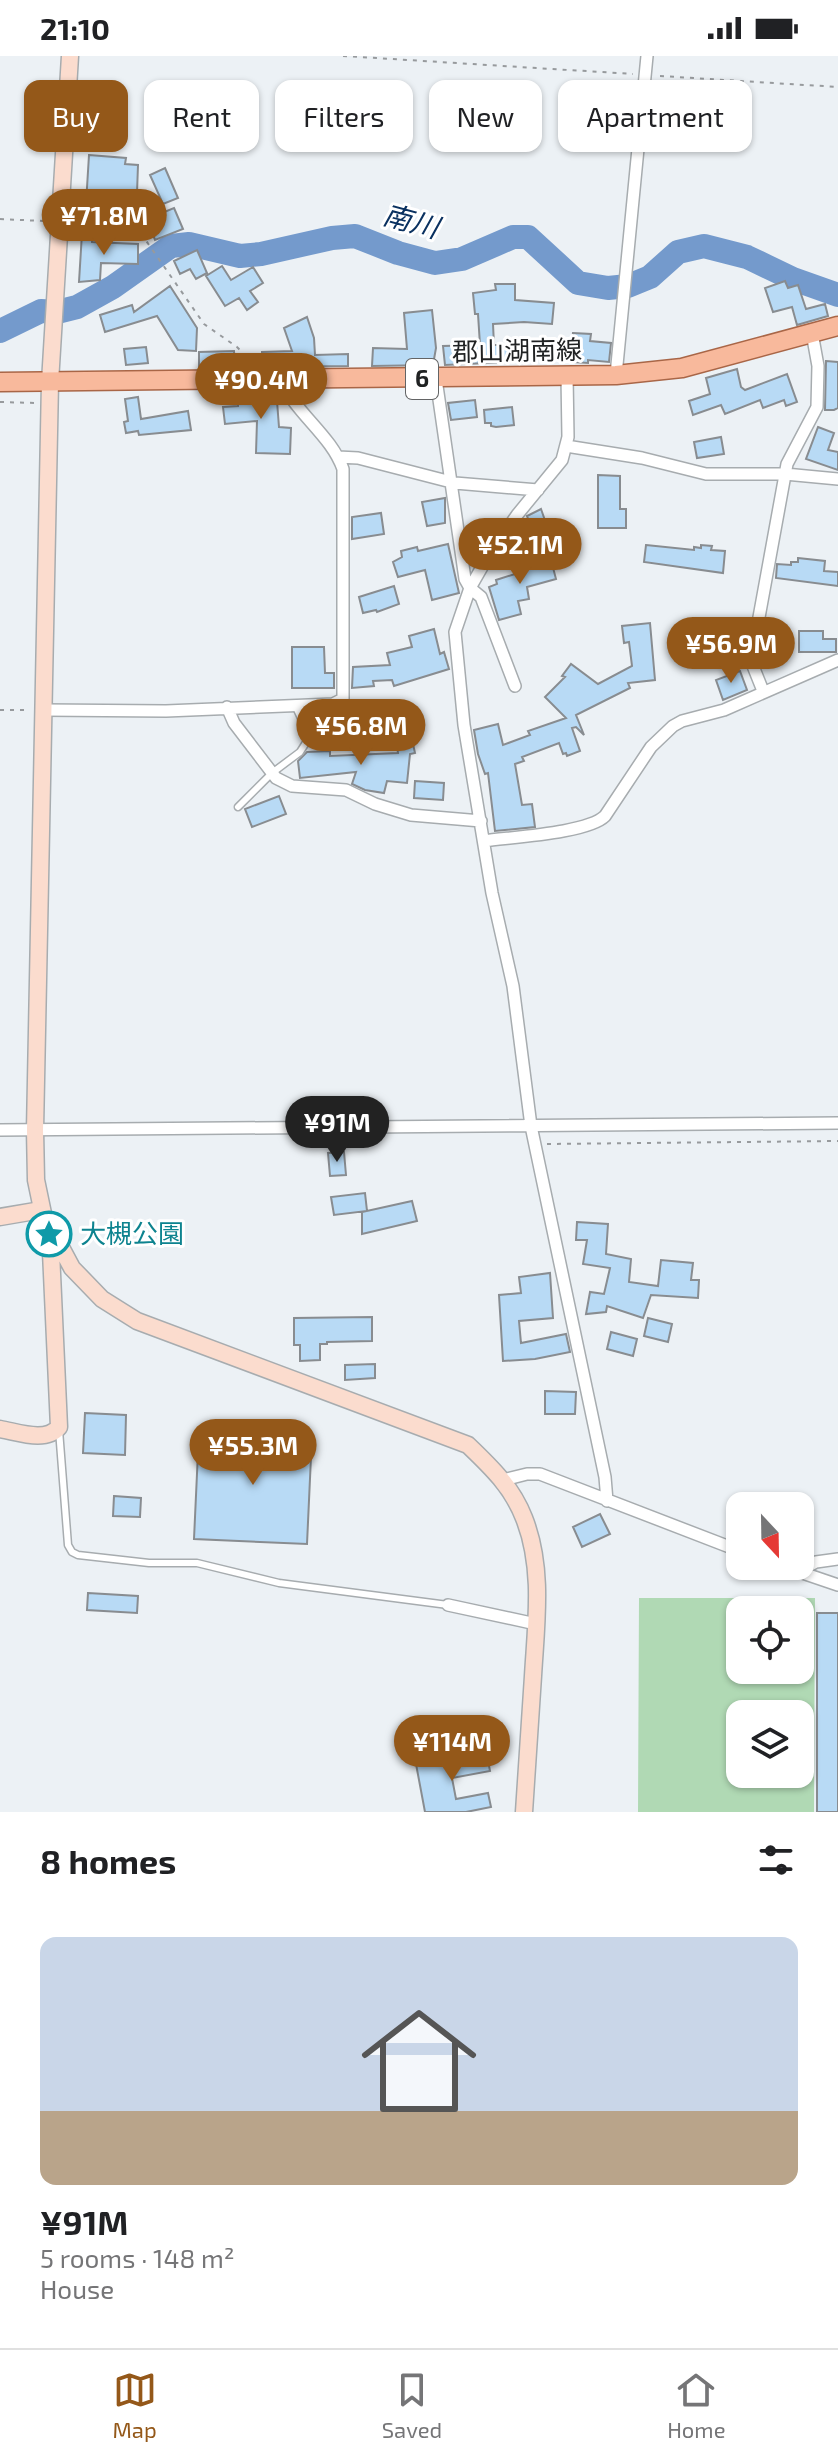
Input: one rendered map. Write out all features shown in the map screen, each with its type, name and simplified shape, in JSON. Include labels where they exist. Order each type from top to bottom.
[{"type":"main road","name":"郡山湖南線","points":[[0,382],[616,375],[682,368],[838,326]]},
{"type":"street","points":[[0,1429],[42,1436],[55,1432],[59,1427],[51,1252],[36,1180],[35,1130],[49,404],[70,56]]},
{"type":"street","points":[[616,375],[647,56]]},
{"type":"street","points":[[763,691],[751,661],[789,458],[817,407],[818,366],[812,333]]},
{"type":"street","points":[[567,376],[566,446],[554,471],[517,515],[470,588],[457,621],[455,645],[464,725],[492,893],[513,986],[531,1126],[602,1462],[607,1501]]},
{"type":"street","points":[[436,379],[465,579],[481,597],[515,686]]},
{"type":"street","points":[[44,710],[166,711],[333,704],[345,695],[343,469],[338,457],[273,381]]},
{"type":"street","points":[[566,446],[642,458],[706,474],[785,474],[838,479]]},
{"type":"street","points":[[338,457],[358,458],[450,482],[538,490]]},
{"type":"street","points":[[484,841],[598,823],[662,734],[682,721],[724,710],[838,660]]},
{"type":"street","points":[[227,707],[234,723],[276,778],[292,786],[346,790],[375,804],[411,815],[481,821]]},
{"type":"street","points":[[0,1130],[838,1123]]},
{"type":"street","points":[[0,1217],[41,1210]]},
{"type":"street","points":[[41,1210],[72,1268],[102,1299],[137,1321],[468,1445],[503,1480],[524,1516],[534,1546],[536,1624],[524,1812]]},
{"type":"street","points":[[503,1480],[540,1474],[726,1546]]},
{"type":"street","points":[[814,1563],[838,1559]]},
{"type":"street","points":[[814,1577],[838,1585]]},
{"type":"street","points":[[448,1605],[536,1624]]},
{"type":"lane","points":[[238,807],[272,773],[296,755],[307,741],[307,731],[295,705]]},
{"type":"lane","points":[[59,1427],[68,1545],[78,1555],[149,1563],[197,1563],[279,1583],[448,1605]]},
{"type":"path","points":[[343,56],[838,87]]},
{"type":"path","points":[[0,219],[133,228],[140,232],[204,324],[244,353],[261,373],[273,381]]},
{"type":"path","points":[[0,402],[49,404]]},
{"type":"path","points":[[0,710],[44,710]]},
{"type":"path","points":[[536,1144],[838,1141]]},
{"type":"green space","points":[[639,1598],[726,1598],[726,1684],[814,1684],[815,1598],[814,1812],[638,1812]]},
{"type":"building","points":[[89,155],[126,158],[125,164],[138,165],[137,193],[123,192],[121,222],[85,220]]},
{"type":"building","points":[[165,168],[178,198],[163,204],[150,175]]},
{"type":"building","points":[[174,208],[183,229],[155,240],[147,219]]},
{"type":"building","points":[[82,233],[92,234],[92,242],[138,244],[138,264],[101,263],[100,280],[79,282]]},
{"type":"building","points":[[197,250],[207,273],[196,279],[190,269],[180,274],[174,261]]},
{"type":"building","points":[[222,266],[231,280],[253,267],[263,283],[250,291],[258,302],[247,310],[239,298],[225,306],[206,276]]},
{"type":"building","points":[[785,281],[788,288],[798,285],[806,309],[825,304],[828,316],[797,325],[792,307],[773,312],[765,288]]},
{"type":"building","points":[[495,284],[515,284],[515,300],[554,303],[552,324],[493,324],[494,345],[509,345],[509,362],[445,365],[443,346],[480,345],[473,293],[496,290]]},
{"type":"building","points":[[170,286],[197,328],[196,351],[178,350],[157,316],[105,332],[100,315],[132,305],[134,312]]},
{"type":"building","points":[[432,310],[436,348],[433,365],[372,366],[373,348],[407,349],[404,313]]},
{"type":"building","points":[[307,317],[314,338],[315,355],[348,354],[348,366],[262,367],[262,352],[292,351],[284,328]]},
{"type":"building","points":[[573,333],[591,334],[590,341],[611,343],[609,362],[573,362],[574,352],[565,352],[566,340],[572,341]]},
{"type":"building","points":[[146,347],[148,363],[126,365],[124,349]]},
{"type":"building","points":[[234,351],[235,367],[199,368],[199,352]]},
{"type":"building","points":[[826,361],[838,362],[838,408],[834,410],[825,410]]},
{"type":"building","points":[[737,369],[741,387],[745,390],[787,374],[797,402],[786,406],[784,400],[763,408],[760,400],[725,414],[721,405],[693,415],[689,401],[710,394],[706,378]]},
{"type":"building","points":[[272,391],[273,402],[277,401],[279,427],[291,428],[290,454],[256,453],[257,421],[225,424],[223,407],[238,406],[238,393]]},
{"type":"building","points":[[138,397],[141,419],[188,411],[191,430],[139,435],[138,431],[126,433],[125,399]]},
{"type":"building","points":[[475,400],[477,417],[451,420],[448,403]]},
{"type":"building","points":[[512,407],[514,425],[496,427],[485,423],[484,410]]},
{"type":"building","points":[[818,427],[834,433],[828,450],[838,452],[838,470],[806,459]]},
{"type":"building","points":[[721,437],[724,454],[697,458],[694,442]]},
{"type":"building","points":[[598,475],[620,476],[620,509],[626,509],[626,528],[598,528]]},
{"type":"building","points":[[445,498],[445,523],[427,526],[422,502]]},
{"type":"building","points":[[541,509],[549,532],[535,537],[527,516]]},
{"type":"building","points":[[381,513],[384,534],[352,539],[352,517]]},
{"type":"building","points":[[448,544],[459,593],[432,600],[425,570],[398,577],[393,562],[402,557],[401,551],[417,547],[418,551]]},
{"type":"building","points":[[646,545],[694,550],[694,547],[701,548],[701,545],[712,546],[711,550],[725,551],[723,573],[644,562]]},
{"type":"building","points":[[547,557],[548,561],[551,560],[556,579],[527,587],[529,599],[518,601],[521,614],[499,620],[489,587],[497,584],[496,580],[518,573],[517,568],[522,567],[521,564]]},
{"type":"building","points":[[798,558],[825,561],[824,571],[838,572],[838,586],[776,578],[777,564],[791,565],[791,562],[798,562]]},
{"type":"building","points":[[394,586],[399,604],[377,612],[363,613],[359,597]]},
{"type":"building","points":[[650,623],[655,680],[628,683],[630,688],[576,715],[584,735],[576,727],[572,728],[580,751],[567,756],[559,743],[522,757],[524,761],[515,764],[522,805],[532,804],[535,827],[495,831],[488,773],[485,774],[478,754],[474,730],[498,724],[503,745],[530,735],[528,731],[566,718],[545,697],[565,677],[562,676],[571,664],[598,684],[632,666],[629,642],[624,643],[622,626]]},
{"type":"building","points":[[434,629],[440,654],[444,652],[449,669],[394,686],[392,680],[373,681],[374,686],[352,688],[353,667],[390,665],[387,653],[412,647],[409,636]]},
{"type":"building","points":[[799,631],[823,631],[823,639],[836,639],[836,652],[799,652]]},
{"type":"building","points":[[292,647],[324,647],[325,673],[334,673],[334,688],[292,688]]},
{"type":"building","points":[[740,671],[747,690],[723,700],[716,680]]},
{"type":"building","points":[[339,711],[341,732],[317,735],[314,713]]},
{"type":"building","points":[[413,744],[415,753],[410,754],[407,783],[387,781],[384,793],[352,784],[356,772],[300,778],[298,761],[307,752],[330,751],[330,756],[398,753],[397,746]]},
{"type":"building","points":[[415,781],[444,783],[443,800],[414,798]]},
{"type":"building","points":[[279,796],[286,814],[252,827],[245,809]]},
{"type":"building","points":[[344,1152],[346,1175],[330,1176],[328,1153]]},
{"type":"building","points":[[365,1193],[367,1211],[334,1215],[331,1197]]},
{"type":"building","points":[[412,1201],[417,1221],[362,1234],[362,1212]]},
{"type":"building","points":[[577,1222],[608,1224],[606,1254],[631,1259],[629,1282],[658,1286],[661,1260],[693,1263],[691,1280],[699,1280],[698,1298],[651,1295],[643,1318],[607,1306],[606,1312],[586,1314],[590,1292],[604,1294],[610,1268],[583,1264],[587,1240],[576,1240]]},
{"type":"building","points":[[550,1273],[553,1318],[519,1321],[521,1343],[566,1334],[570,1352],[503,1361],[499,1295],[521,1293],[519,1277]]},
{"type":"building","points":[[372,1317],[372,1341],[327,1342],[320,1344],[320,1360],[300,1361],[300,1345],[294,1345],[294,1318]]},
{"type":"building","points":[[648,1318],[672,1324],[668,1342],[644,1336]]},
{"type":"building","points":[[611,1332],[637,1339],[633,1356],[607,1349]]},
{"type":"building","points":[[375,1364],[375,1378],[345,1380],[345,1365]]},
{"type":"building","points":[[545,1391],[576,1392],[575,1414],[545,1414]]},
{"type":"building","points":[[85,1413],[126,1415],[125,1455],[83,1453]]},
{"type":"building","points":[[199,1430],[312,1435],[307,1544],[194,1539]]},
{"type":"building","points":[[114,1496],[141,1498],[140,1517],[113,1516]]},
{"type":"building","points":[[600,1514],[610,1534],[582,1547],[573,1527]]},
{"type":"building","points":[[88,1593],[138,1596],[137,1613],[87,1610]]},
{"type":"building","points":[[817,1613],[838,1613],[838,1812],[817,1812]]},
{"type":"building","points":[[486,1750],[490,1771],[452,1778],[456,1799],[488,1793],[491,1807],[466,1812],[425,1812],[416,1764]]},
{"type":"waterway","name":"南川","points":[[0,331],[41,311],[57,312],[77,307],[113,287],[171,246],[189,244],[240,256],[355,236],[435,263],[462,259],[513,237],[528,237],[578,283],[608,288],[628,286],[650,277],[678,252],[704,246],[747,257],[793,279],[838,295]]},
{"type":"place","name":"大槻公園","points":[[49,1234]]}]
